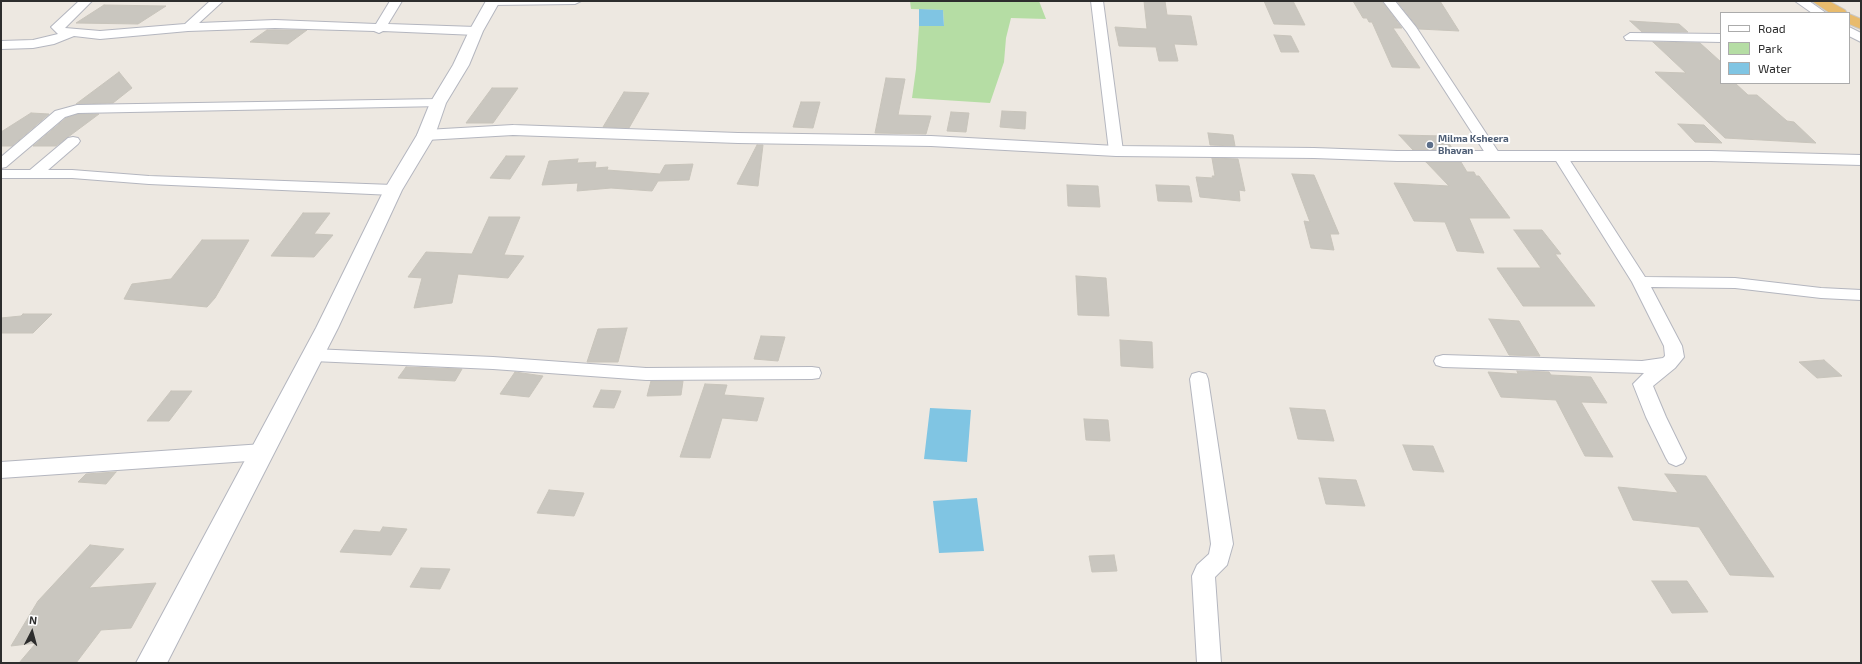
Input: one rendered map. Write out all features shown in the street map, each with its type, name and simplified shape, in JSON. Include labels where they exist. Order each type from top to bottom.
[{"type":"highway","points":[[1818,1],[1838,12]]},
{"type":"highway","points":[[1850,19],[1861,25]]},
{"type":"street","points":[[86,1],[57,27],[61,31],[71,33],[100,34],[188,27],[275,24],[476,32]]},
{"type":"street","points":[[188,27],[217,1]]},
{"type":"street","points":[[379,29],[396,1]]},
{"type":"street","points":[[151,663],[263,452],[313,355],[393,190],[426,135],[438,103],[461,66],[476,32],[493,2],[575,1]]},
{"type":"street","points":[[1096,1],[1116,150]]},
{"type":"street","points":[[1389,1],[1412,30],[1494,156]]},
{"type":"street","points":[[1801,1],[1818,12]]},
{"type":"street","points":[[1850,32],[1861,39]]},
{"type":"street","points":[[1,45],[33,44],[50,41],[71,33]]},
{"type":"street","points":[[1630,37],[1720,38]]},
{"type":"street","points":[[1850,39],[1861,39]]},
{"type":"street","points":[[1,164],[60,114],[77,109],[438,103]]},
{"type":"street","points":[[426,135],[513,130],[738,138],[931,141],[1116,150],[1314,152],[1397,156],[1711,156],[1861,160]]},
{"type":"street","points":[[34,174],[73,141]]},
{"type":"street","points":[[1560,156],[1640,282],[1673,346],[1675,357],[1643,384],[1656,417],[1676,458]]},
{"type":"street","points":[[1,174],[72,174],[148,180],[393,190]]},
{"type":"street","points":[[1640,282],[1735,283],[1821,293],[1861,295]]},
{"type":"street","points":[[313,355],[493,363],[646,374],[812,373]]},
{"type":"street","points":[[1443,361],[1642,367],[1668,364]]},
{"type":"street","points":[[1200,379],[1222,544],[1219,558],[1203,576],[1209,663]]},
{"type":"street","points":[[1,470],[263,452]]},
{"type":"green space","points":[[910,1],[1039,1],[1046,19],[1011,18],[1006,38],[1004,62],[990,103],[912,98],[919,26],[944,25],[943,10],[911,9]]},
{"type":"water","points":[[919,9],[943,10],[944,26],[919,26]]},
{"type":"water","points":[[930,408],[971,410],[967,462],[924,459]]},
{"type":"water","points":[[977,498],[984,551],[939,553],[933,501]]},
{"type":"building","points":[[1144,1],[1165,1],[1167,15],[1191,16],[1197,45],[1174,44],[1178,61],[1159,61],[1156,47],[1119,46],[1115,27],[1147,29]]},
{"type":"building","points":[[1264,1],[1293,1],[1305,25],[1274,24]]},
{"type":"building","points":[[1353,1],[1382,1],[1402,28],[1393,28],[1420,68],[1392,67],[1372,22],[1369,22],[1367,18],[1363,18]]},
{"type":"building","points":[[1397,1],[1440,1],[1459,31],[1419,29]]},
{"type":"building","points":[[104,5],[166,6],[138,24],[76,23]]},
{"type":"building","points":[[1630,21],[1679,24],[1688,32],[1642,32]]},
{"type":"building","points":[[267,30],[307,30],[288,44],[250,42]]},
{"type":"building","points":[[1274,35],[1291,36],[1299,52],[1281,52]]},
{"type":"building","points":[[1653,42],[1700,43],[1720,61],[1720,84],[1736,84],[1748,95],[1757,95],[1787,121],[1794,122],[1816,143],[1725,138],[1655,72],[1686,73]]},
{"type":"building","points":[[119,72],[132,88],[113,103],[76,104]]},
{"type":"building","points":[[886,78],[905,79],[898,115],[931,116],[926,134],[875,133]]},
{"type":"building","points":[[492,88],[518,88],[493,123],[466,123]]},
{"type":"building","points":[[624,92],[649,93],[629,128],[603,127]]},
{"type":"building","points":[[801,102],[820,102],[813,128],[793,127]]},
{"type":"building","points":[[1002,111],[1026,112],[1025,129],[1000,127]]},
{"type":"building","points":[[951,112],[969,113],[966,132],[947,131]]},
{"type":"building","points":[[31,113],[49,114],[12,146],[1,146],[1,132]]},
{"type":"building","points":[[78,114],[99,114],[56,146],[33,146],[66,118]]},
{"type":"building","points":[[1678,124],[1704,125],[1722,143],[1695,142]]},
{"type":"building","points":[[1208,133],[1233,135],[1235,146],[1210,145]]},
{"type":"building","name":"Milma Ksheera Bhavan","points":[[1399,135],[1445,136],[1453,150],[1413,150]]},
{"type":"building","points":[[757,145],[763,145],[758,186],[737,184]]},
{"type":"building","points":[[506,156],[525,156],[510,179],[490,178]]},
{"type":"building","points":[[1212,158],[1238,159],[1245,191],[1239,190],[1240,201],[1200,197],[1196,177],[1213,178],[1212,176],[1215,176]]},
{"type":"building","points":[[578,159],[577,163],[596,162],[595,168],[608,167],[607,170],[660,174],[665,165],[693,164],[689,180],[658,181],[652,191],[611,188],[577,191],[578,183],[542,185],[549,161]]},
{"type":"building","points":[[1426,162],[1461,162],[1467,172],[1474,172],[1476,176],[1479,176],[1510,218],[1469,218],[1484,253],[1457,251],[1445,222],[1414,221],[1394,183],[1449,186]]},
{"type":"building","points":[[1292,174],[1314,175],[1339,234],[1330,234],[1334,250],[1311,248],[1304,221],[1310,222]]},
{"type":"building","points":[[1067,185],[1098,186],[1100,207],[1068,206]]},
{"type":"building","points":[[1156,185],[1189,186],[1192,202],[1158,201]]},
{"type":"building","points":[[303,213],[330,213],[314,234],[333,235],[314,257],[271,256]]},
{"type":"building","points":[[489,217],[520,217],[504,255],[524,256],[508,278],[458,274],[452,303],[414,308],[422,278],[408,277],[426,252],[472,254]]},
{"type":"building","points":[[1514,230],[1542,230],[1561,254],[1555,254],[1595,306],[1523,306],[1497,268],[1541,268]]},
{"type":"building","points":[[202,240],[249,240],[215,298],[207,307],[124,299],[132,284],[171,279]]},
{"type":"building","points":[[1076,276],[1106,278],[1109,316],[1078,315]]},
{"type":"building","points":[[23,314],[52,314],[33,333],[1,333],[1,318],[21,316]]},
{"type":"building","points":[[1489,319],[1519,321],[1540,356],[1509,355]]},
{"type":"building","points":[[627,328],[618,362],[587,362],[598,329]]},
{"type":"building","points":[[761,336],[785,337],[778,361],[754,359]]},
{"type":"building","points":[[1120,340],[1152,342],[1153,368],[1121,366]]},
{"type":"building","points":[[1824,360],[1842,376],[1817,378],[1799,362]]},
{"type":"building","points":[[406,367],[462,369],[455,381],[398,378]]},
{"type":"building","points":[[1517,371],[1549,372],[1551,375],[1591,377],[1607,403],[1581,402],[1613,457],[1585,456],[1556,400],[1501,397],[1488,372],[1518,374]]},
{"type":"building","points":[[515,372],[543,376],[529,397],[500,394]]},
{"type":"building","points":[[651,381],[683,381],[681,395],[647,396]]},
{"type":"building","points":[[705,384],[727,385],[724,395],[764,398],[757,421],[722,418],[710,458],[680,457]]},
{"type":"building","points":[[601,390],[621,391],[614,408],[593,407]]},
{"type":"building","points":[[171,391],[192,391],[169,421],[147,421]]},
{"type":"building","points":[[1290,408],[1325,410],[1334,441],[1298,439]]},
{"type":"building","points":[[1084,419],[1108,420],[1110,441],[1086,440]]},
{"type":"building","points":[[1403,445],[1433,446],[1444,472],[1413,470]]},
{"type":"building","points":[[116,472],[106,484],[78,482],[86,474]]},
{"type":"building","points":[[1665,474],[1706,476],[1774,577],[1730,575],[1699,527],[1633,520],[1618,487],[1678,493]]},
{"type":"building","points":[[1319,478],[1356,480],[1365,506],[1326,504]]},
{"type":"building","points":[[549,490],[584,493],[574,516],[537,513]]},
{"type":"building","points":[[383,527],[407,529],[391,555],[340,552],[354,530],[380,532]]},
{"type":"building","points":[[90,545],[124,549],[89,588],[156,583],[131,628],[101,630],[76,663],[19,663],[36,643],[11,646],[38,601]]},
{"type":"building","points":[[1114,555],[1117,571],[1092,572],[1089,556]]},
{"type":"building","points":[[421,568],[450,569],[440,589],[410,587]]},
{"type":"building","points":[[1652,581],[1687,581],[1708,612],[1672,613]]},
{"type":"place","name":"Milma Ksheera Bhavan","points":[[1430,145]]}]
